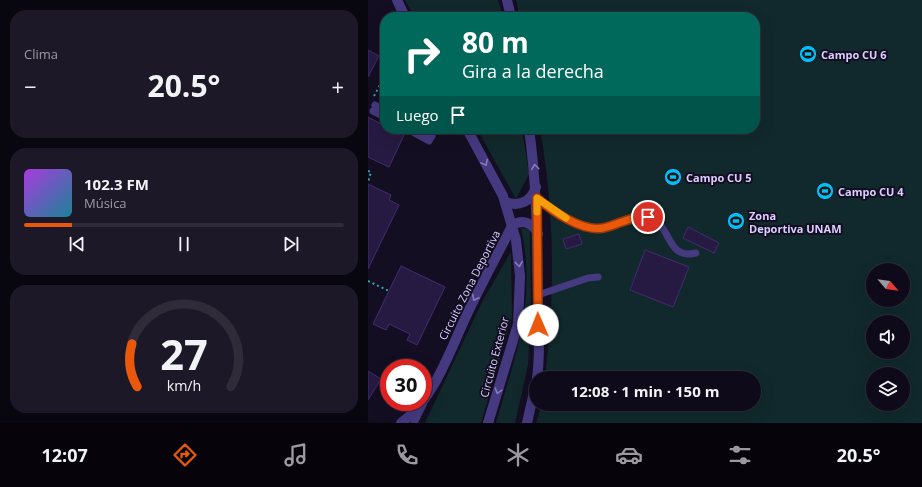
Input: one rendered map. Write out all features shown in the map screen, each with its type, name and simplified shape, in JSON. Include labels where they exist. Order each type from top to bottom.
[{"type":"street","points":[[396,0],[402,12]]},
{"type":"street","points":[[507,0],[509,12]]},
{"type":"street","name":"Circuito Zona Deportiva","points":[[432,388],[470,308],[512,226],[505,202],[470,134]]},
{"type":"street","points":[[530,134],[537,198],[537,371]]},
{"type":"street","points":[[505,202],[510,204],[522,203],[532,196],[536,186]]},
{"type":"street","points":[[512,226],[520,222],[528,223],[536,229],[538,234]]},
{"type":"street","name":"Circuito Exterior","points":[[488,423],[518,324],[520,276],[512,226]]},
{"type":"street","name":"Circuito Zona Deportiva","points":[[401,423],[414,411]]},
{"type":"street","points":[[527,423],[530,411]]},
{"type":"lane","points":[[373,106],[380,109]]},
{"type":"lane","points":[[373,106],[380,112]]},
{"type":"lane","points":[[416,134],[429,141],[432,136],[429,134]]},
{"type":"lane","points":[[537,198],[561,216],[590,227],[602,228],[641,216],[648,217],[664,229],[669,241],[676,249],[685,254],[696,253]]},
{"type":"lane","points":[[538,295],[588,278],[598,277]]},
{"type":"lane","points":[[414,423],[420,411]]},
{"type":"path","points":[[373,106],[380,88]]},
{"type":"path","points":[[368,171],[371,172],[368,182]]},
{"type":"path","points":[[368,281],[389,291]]},
{"type":"green space","points":[[405,0],[498,0],[502,12],[412,12]]},
{"type":"green space","name":"Zona Deportiva UNAM","points":[[516,0],[922,0],[922,423],[536,423],[540,411],[761,411],[761,371],[546,371],[551,315],[552,284],[549,191],[541,134],[760,134],[760,12],[519,12]]},
{"type":"green space","points":[[480,134],[523,134],[529,174],[516,199]]},
{"type":"green space","points":[[521,228],[530,229],[531,310],[528,365],[515,423],[496,423],[517,350],[525,304],[527,280]]},
{"type":"green space","points":[[511,252],[512,317],[481,423],[425,423],[432,411],[483,300]]},
{"type":"building","points":[[368,50],[379,56],[368,77]]},
{"type":"building","points":[[368,117],[380,123],[380,134],[404,135],[389,167],[368,157]]},
{"type":"building","points":[[368,184],[391,195],[389,200],[399,205],[368,269]]},
{"type":"building","points":[[688,227],[719,243],[714,253],[683,238]]},
{"type":"building","points":[[579,234],[582,244],[566,249],[563,239]]},
{"type":"building","points":[[645,250],[689,267],[673,307],[630,290]]},
{"type":"building","points":[[401,266],[445,287],[417,345],[407,340],[410,334],[389,324],[386,330],[373,324]]},
{"type":"building","points":[[368,371],[380,378],[380,381],[368,400]]},
{"type":"slow traffic","points":[[537,212],[537,198],[556,213],[566,218]]},
{"type":"place","name":"Campo CU 6","points":[[808,54]]},
{"type":"place","name":"Campo CU 5","points":[[673,177]]},
{"type":"place","name":"Campo CU 4","points":[[825,191]]},
{"type":"place","name":"Zona Deportiva UNAM","points":[[736,221]]},
{"type":"route","points":[[538,325],[537,198],[556,213],[567,219],[590,227],[602,228],[641,216],[648,217]]}]
